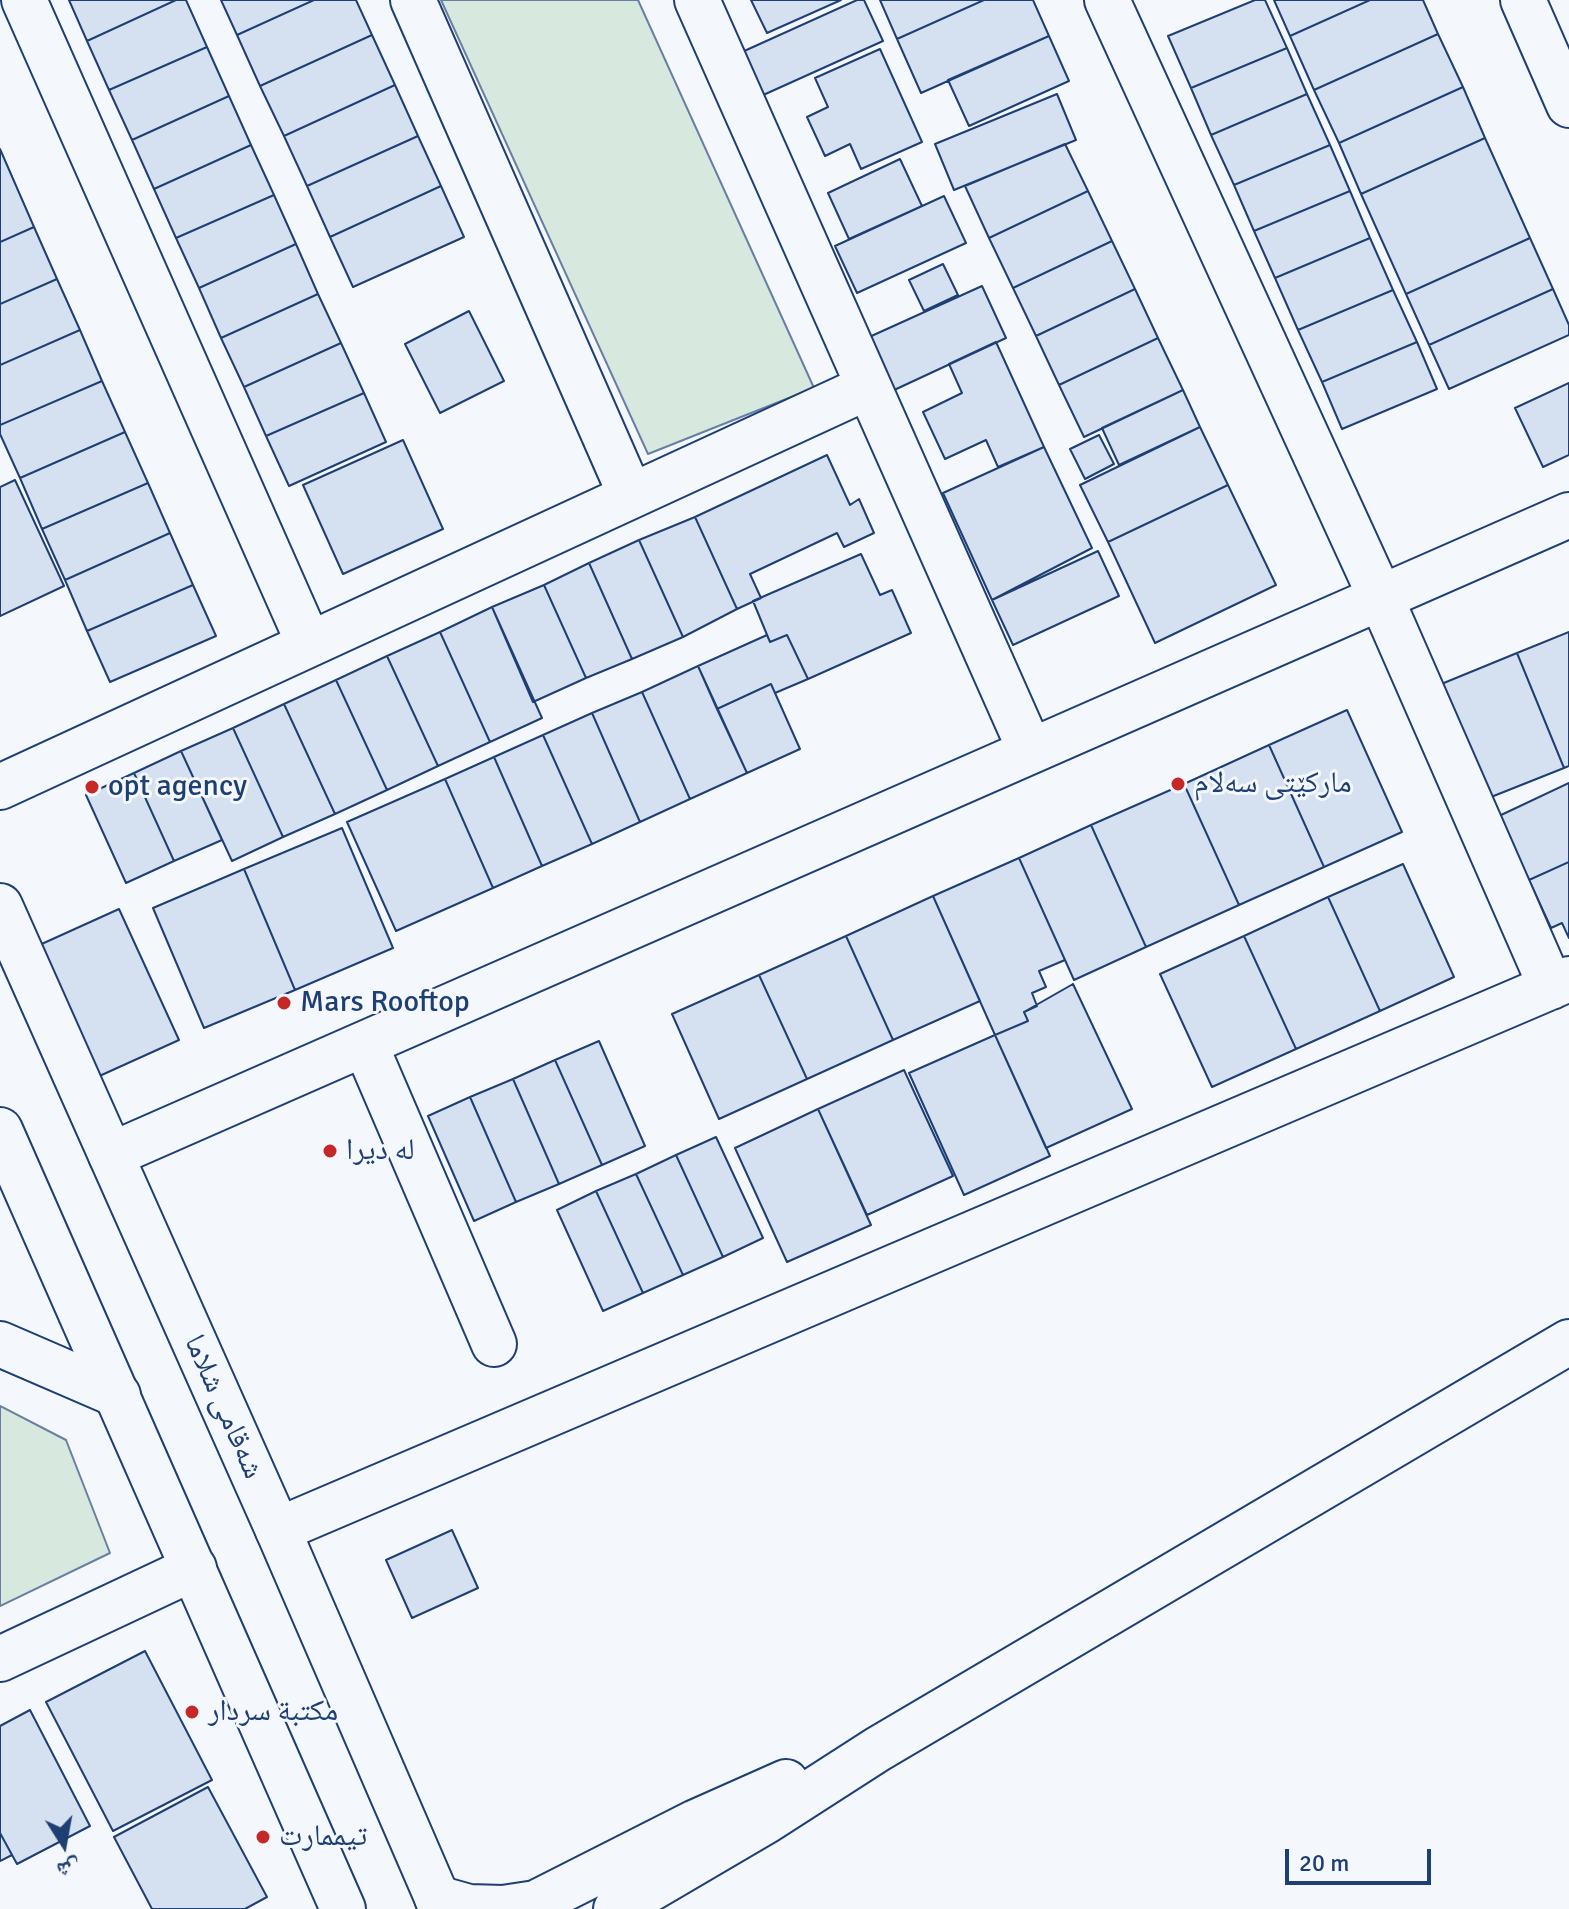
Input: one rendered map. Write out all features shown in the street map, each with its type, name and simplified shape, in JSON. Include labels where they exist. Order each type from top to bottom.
[{"type":"street","points":[[24,0],[309,644]]},
{"type":"street","points":[[413,0],[631,496]]},
{"type":"street","points":[[697,0],[1030,750]]},
{"type":"street","points":[[278,1530],[1560,983],[1107,0]]},
{"type":"street","points":[[1523,0],[1568,97]]},
{"type":"street","points":[[0,787],[868,387]]},
{"type":"street","points":[[111,1155],[1569,515]]},
{"type":"street","name":"شەقامی شلاما","points":[[0,906],[440,1903]]},
{"type":"street","points":[[365,1044],[494,1344]]},
{"type":"street","points":[[0,1130],[343,1909]]},
{"type":"street","points":[[616,1909],[753,1829],[878,1749],[1569,1342]]},
{"type":"street","points":[[0,1344],[118,1395]]},
{"type":"street","points":[[0,1659],[194,1568]]},
{"type":"street","points":[[440,1903],[503,1908],[536,1903],[749,1798],[878,1749]]},
{"type":"shaded area","points":[[441,0],[638,0],[814,388],[648,454]]},
{"type":"shaded area","points":[[0,1406],[66,1440],[110,1553],[0,1606]]},
{"type":"building","points":[[69,0],[176,0],[87,41]]},
{"type":"building","points":[[176,0],[186,0],[207,47],[109,90],[87,41]]},
{"type":"building","points":[[221,0],[314,0],[237,35]]},
{"type":"building","points":[[314,0],[356,0],[372,35],[260,86],[237,35]]},
{"type":"building","points":[[751,0],[841,0],[767,33]]},
{"type":"building","points":[[857,0],[864,0],[883,41],[761,96],[742,52]]},
{"type":"building","points":[[880,0],[984,0],[897,39]]},
{"type":"building","points":[[984,0],[1033,0],[1049,36],[921,93],[897,39]]},
{"type":"building","points":[[1255,0],[1265,0],[1287,48],[1191,88],[1168,36]]},
{"type":"building","points":[[1274,0],[1370,0],[1290,36]]},
{"type":"building","points":[[1370,0],[1423,0],[1438,34],[1314,90],[1290,36]]},
{"type":"building","points":[[1438,34],[1463,87],[1339,143],[1314,90]]},
{"type":"building","points":[[372,35],[395,85],[284,136],[260,86]]},
{"type":"building","points":[[1049,36],[1069,81],[969,126],[948,80]]},
{"type":"building","points":[[207,47],[229,96],[132,140],[109,90]]},
{"type":"building","points":[[1287,48],[1307,94],[1211,135],[1191,88]]},
{"type":"building","points":[[880,49],[922,142],[861,169],[850,144],[825,156],[807,117],[828,107],[815,78]]},
{"type":"building","points":[[395,85],[418,136],[307,186],[284,136]]},
{"type":"building","points":[[1463,87],[1485,138],[1361,194],[1339,143]]},
{"type":"building","points":[[1057,94],[1076,140],[954,190],[935,144]]},
{"type":"building","points":[[1307,94],[1330,145],[1234,185],[1211,135]]},
{"type":"building","points":[[229,96],[251,145],[154,189],[132,140]]},
{"type":"building","points":[[418,136],[441,186],[330,237],[307,186]]},
{"type":"building","points":[[1485,138],[1530,238],[1406,294],[1361,194]]},
{"type":"building","points":[[1065,144],[1088,191],[989,238],[965,186]]},
{"type":"building","points":[[251,145],[274,195],[176,238],[154,189]]},
{"type":"building","points":[[1330,145],[1350,191],[1254,231],[1234,185]]},
{"type":"building","points":[[0,149],[34,227],[0,242]]},
{"type":"building","points":[[900,159],[922,206],[849,239],[828,193]]},
{"type":"building","points":[[441,186],[464,237],[353,287],[330,237]]},
{"type":"building","points":[[1088,191],[1112,241],[1013,288],[989,238]]},
{"type":"building","points":[[1350,191],[1370,238],[1275,278],[1254,231]]},
{"type":"building","points":[[274,195],[296,244],[199,288],[176,238]]},
{"type":"building","points":[[944,196],[966,243],[857,293],[835,246]]},
{"type":"building","points":[[34,227],[57,279],[0,304],[0,242]]},
{"type":"building","points":[[1370,238],[1393,290],[1298,330],[1275,278]]},
{"type":"building","points":[[1530,238],[1553,289],[1429,345],[1406,294]]},
{"type":"building","points":[[1112,241],[1135,289],[1036,336],[1013,288]]},
{"type":"building","points":[[296,244],[318,294],[221,338],[199,288]]},
{"type":"building","points":[[943,264],[958,295],[924,311],[909,280]]},
{"type":"building","points":[[57,279],[80,330],[0,365],[0,304]]},
{"type":"building","points":[[982,286],[1006,338],[892,391],[867,338]]},
{"type":"building","points":[[1135,289],[1158,338],[1059,385],[1036,336]]},
{"type":"building","points":[[1553,289],[1569,325],[1569,335],[1449,389],[1429,345]]},
{"type":"building","points":[[1393,290],[1417,342],[1322,382],[1298,330]]},
{"type":"building","points":[[318,294],[341,343],[244,387],[221,338]]},
{"type":"building","points":[[469,311],[504,381],[440,413],[405,344]]},
{"type":"building","points":[[80,330],[102,381],[0,425],[0,365]]},
{"type":"building","points":[[1158,338],[1183,390],[1084,437],[1059,385]]},
{"type":"building","points":[[996,342],[1044,447],[998,467],[986,440],[945,459],[923,412],[962,393],[949,364]]},
{"type":"building","points":[[1417,342],[1437,389],[1342,429],[1322,382]]},
{"type":"building","points":[[341,343],[364,393],[266,436],[244,387]]},
{"type":"building","points":[[102,381],[125,432],[20,478],[0,434],[0,425]]},
{"type":"building","points":[[1569,383],[1569,455],[1543,467],[1515,408]]},
{"type":"building","points":[[1183,390],[1200,427],[1119,465],[1102,428]]},
{"type":"building","points":[[364,393],[386,442],[289,486],[266,436]]},
{"type":"building","points":[[1200,427],[1228,485],[1108,542],[1080,485]]},
{"type":"building","points":[[125,432],[148,483],[42,529],[20,478]]},
{"type":"building","points":[[1099,435],[1114,464],[1085,479],[1070,449]]},
{"type":"building","points":[[403,440],[443,529],[343,574],[303,485]]},
{"type":"building","points":[[1044,447],[1092,548],[992,600],[943,493]]},
{"type":"building","points":[[827,455],[850,505],[859,499],[874,533],[844,547],[837,533],[750,574],[761,598],[737,609],[695,517]]},
{"type":"building","points":[[15,480],[64,586],[0,616],[0,487]]},
{"type":"building","points":[[148,483],[170,533],[65,580],[42,529]]},
{"type":"building","points":[[1228,485],[1276,585],[1155,643],[1108,542]]},
{"type":"building","points":[[695,517],[737,609],[683,637],[639,540]]},
{"type":"building","points":[[170,533],[193,585],[87,631],[65,580]]},
{"type":"building","points":[[639,540],[683,637],[632,659],[589,563]]},
{"type":"building","points":[[1098,551],[1119,596],[1013,645],[992,600]]},
{"type":"building","points":[[861,554],[880,595],[892,590],[911,633],[808,679],[787,635],[770,642],[753,601]]},
{"type":"building","points":[[589,563],[632,659],[586,678],[544,585]]},
{"type":"building","points":[[193,585],[216,636],[110,682],[87,631]]},
{"type":"building","points":[[544,585],[586,678],[533,702],[492,607]]},
{"type":"building","points":[[492,607],[542,718],[490,742],[440,632]]},
{"type":"building","points":[[440,632],[490,742],[438,766],[387,656]]},
{"type":"building","points":[[1569,632],[1569,766],[1564,768],[1517,653]]},
{"type":"building","points":[[767,635],[770,642],[787,635],[808,679],[775,693],[771,684],[717,709],[698,666]]},
{"type":"building","points":[[1517,653],[1564,768],[1481,801],[1434,687]]},
{"type":"building","points":[[387,656],[438,766],[387,790],[336,680]]},
{"type":"building","points":[[698,666],[747,773],[690,799],[642,692]]},
{"type":"building","points":[[336,680],[387,790],[335,814],[284,704]]},
{"type":"building","points":[[771,684],[800,749],[747,773],[717,709]]},
{"type":"building","points":[[642,692],[690,799],[640,822],[592,713]]},
{"type":"building","points":[[284,704],[335,814],[283,837],[233,728]]},
{"type":"building","points":[[1347,710],[1402,832],[1324,867],[1269,745]]},
{"type":"building","points":[[592,713],[640,822],[592,844],[543,735]]},
{"type":"building","points":[[233,728],[283,837],[232,861],[181,751]]},
{"type":"building","points":[[543,735],[592,844],[542,866],[494,757]]},
{"type":"building","points":[[1269,745],[1324,867],[1239,905],[1184,784]]},
{"type":"building","points":[[181,751],[222,840],[174,861],[134,773]]},
{"type":"building","points":[[494,757],[542,866],[493,888],[445,779]]},
{"type":"building","points":[[134,773],[174,861],[126,883],[86,795]]},
{"type":"building","points":[[445,779],[493,888],[396,931],[347,822]]},
{"type":"building","points":[[1569,783],[1569,862],[1529,880],[1499,816]]},
{"type":"building","points":[[1184,784],[1239,905],[1146,947],[1091,825]]},
{"type":"building","points":[[1091,825],[1146,947],[1074,980],[1019,858]]},
{"type":"building","points":[[342,828],[393,948],[295,990],[244,869]]},
{"type":"building","points":[[1019,858],[1065,960],[1039,971],[1046,987],[1032,993],[1037,1006],[1024,1012],[1028,1021],[995,1035],[933,896]]},
{"type":"building","points":[[1569,862],[1569,938],[1562,923],[1551,928],[1529,880]]},
{"type":"building","points":[[1403,864],[1454,977],[1380,1011],[1328,897]]},
{"type":"building","points":[[244,869],[295,990],[204,1028],[153,908]]},
{"type":"building","points":[[933,896],[980,1001],[893,1040],[846,936]]},
{"type":"building","points":[[1328,897],[1380,1011],[1296,1049],[1244,936]]},
{"type":"building","points":[[119,909],[179,1040],[95,1078],[35,947]]},
{"type":"building","points":[[846,936],[893,1040],[807,1079],[759,975]]},
{"type":"building","points":[[1244,936],[1296,1049],[1212,1087],[1160,974]]},
{"type":"building","points":[[759,975],[807,1079],[719,1119],[672,1014]]},
{"type":"building","points":[[1073,984],[1132,1109],[1046,1148],[995,1035],[1028,1021],[1024,1012]]},
{"type":"building","points":[[995,1035],[1050,1156],[964,1195],[909,1073]]},
{"type":"building","points":[[599,1041],[645,1146],[602,1165],[555,1060]]},
{"type":"building","points":[[555,1060],[602,1165],[559,1184],[513,1079]]},
{"type":"building","points":[[904,1070],[953,1176],[867,1215],[818,1109]]},
{"type":"building","points":[[513,1079],[559,1184],[516,1202],[470,1097]]},
{"type":"building","points":[[470,1097],[516,1202],[474,1221],[428,1116]]},
{"type":"building","points":[[818,1109],[871,1225],[787,1262],[735,1148]]},
{"type":"building","points":[[716,1137],[763,1238],[723,1257],[676,1155]]},
{"type":"building","points":[[676,1155],[723,1257],[683,1275],[636,1174]]},
{"type":"building","points":[[636,1174],[683,1275],[643,1293],[596,1191]]},
{"type":"building","points":[[596,1191],[643,1293],[603,1311],[557,1210]]},
{"type":"building","points":[[452,1530],[478,1588],[412,1618],[386,1560]]},
{"type":"building","points":[[145,1651],[212,1780],[113,1831],[46,1702]]},
{"type":"building","points":[[30,1710],[90,1826],[17,1864],[0,1833],[0,1726]]},
{"type":"building","points":[[208,1787],[267,1897],[245,1909],[152,1909],[114,1837]]},
{"type":"building","points":[[0,1833],[12,1855],[0,1861]]},
{"type":"place","name":"مارکێتی سەلام","points":[[1178,784]]},
{"type":"place","name":"opt agency","points":[[92,787]]},
{"type":"place","name":"Mars Rooftop","points":[[284,1003]]},
{"type":"place","name":"له ديرا","points":[[330,1151]]},
{"type":"place","name":"مكتبة سردار","points":[[192,1712]]},
{"type":"place","name":"تیممارت","points":[[263,1837]]}]
